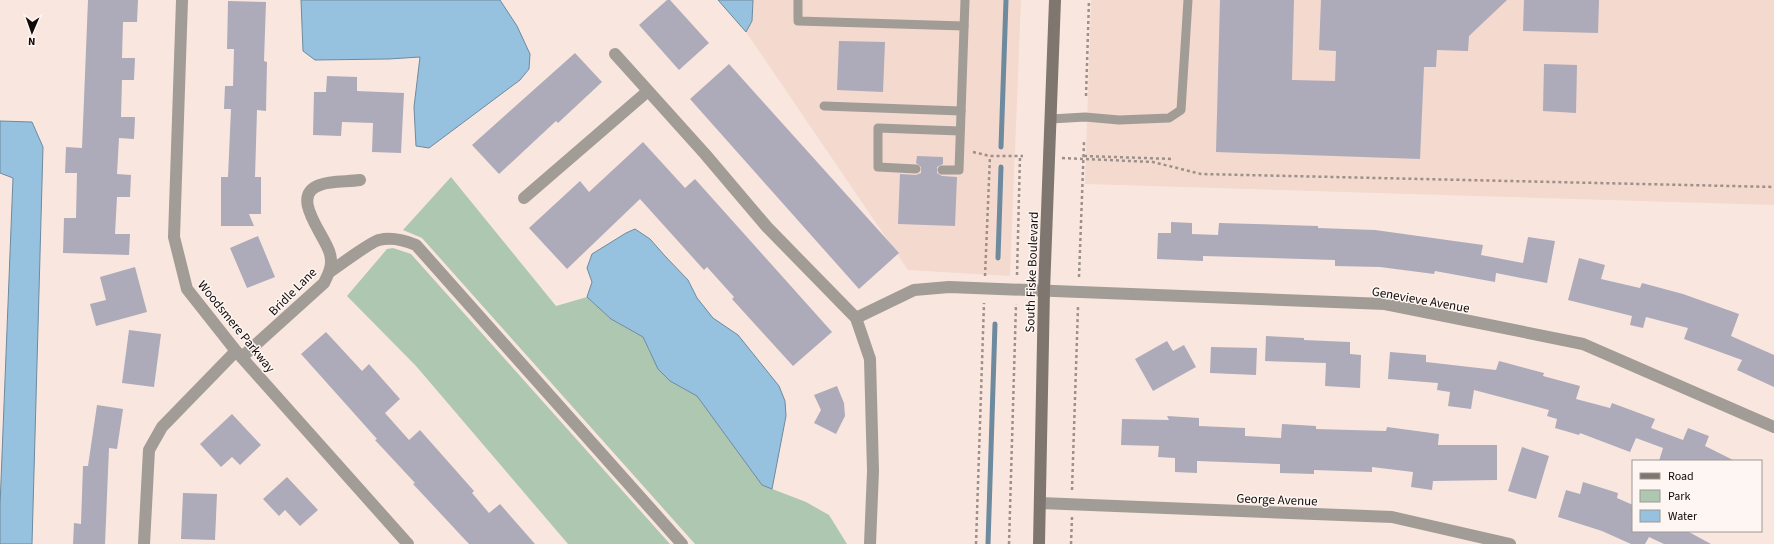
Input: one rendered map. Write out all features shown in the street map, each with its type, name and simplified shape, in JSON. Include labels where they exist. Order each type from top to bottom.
[{"type":"main road","name":"South Fiske Boulevard","points":[[1038,544],[1044,291],[1055,0]]},
{"type":"street","name":"Woodsmere Parkway","points":[[182,0],[174,237],[187,289],[239,354],[408,544]]},
{"type":"street","points":[[615,54],[705,154],[767,227],[856,318],[870,359],[873,464],[870,544]]},
{"type":"street","points":[[524,198],[648,91]]},
{"type":"street","name":"Bridle Lane","points":[[144,544],[149,450],[162,427],[239,354],[324,283],[331,271],[330,254],[323,237],[312,220],[307,198],[311,189],[321,184],[360,180]]},
{"type":"street","points":[[331,271],[377,240],[393,239],[416,245],[682,544]]},
{"type":"street","name":"Genevieve Avenue","points":[[856,318],[914,290],[949,287],[1385,304],[1583,344],[1774,427]]},
{"type":"street","name":"George Avenue","points":[[1040,503],[1392,517],[1510,544]]},
{"type":"lane","points":[[798,0],[798,21],[964,26]]},
{"type":"lane","points":[[942,170],[959,170],[965,0]]},
{"type":"lane","points":[[1051,119],[1085,117],[1119,120],[1169,118],[1181,110],[1188,0]]},
{"type":"lane","points":[[824,106],[961,111]]},
{"type":"lane","points":[[916,169],[878,167],[878,128],[960,130]]},
{"type":"path","points":[[1086,96],[1089,0]]},
{"type":"path","points":[[1079,277],[1084,142]]},
{"type":"path","points":[[973,145],[973,152],[990,156],[1022,156],[1016,290],[1009,544]]},
{"type":"path","points":[[976,544],[984,288],[990,156]]},
{"type":"path","points":[[1049,157],[1174,159]]},
{"type":"path","points":[[1084,158],[1153,162],[1201,174],[1774,187]]},
{"type":"path","points":[[1072,492],[1078,307]]},
{"type":"path","points":[[1071,544],[1072,517]]},
{"type":"shaded area","points":[[753,0],[1021,0],[1010,276],[908,270],[746,32],[752,21]]},
{"type":"shaded area","points":[[1091,0],[1774,0],[1774,205],[1085,184]]},
{"type":"green space","points":[[451,177],[556,306],[587,297],[611,319],[643,337],[650,353],[670,381],[697,396],[762,485],[806,502],[829,515],[847,544],[695,544],[422,238],[403,230]]},
{"type":"green space","points":[[393,248],[411,254],[670,544],[568,544],[416,366],[347,296],[387,249]]},
{"type":"water","points":[[301,0],[500,0],[517,26],[530,54],[529,69],[520,80],[429,148],[416,146],[414,107],[420,57],[315,60],[303,51]]},
{"type":"water","points":[[718,0],[753,0],[752,21],[746,32]]},
{"type":"water","points":[[0,121],[32,122],[43,147],[32,544],[0,544],[0,506],[13,178],[0,173]]},
{"type":"water","points":[[635,229],[650,239],[688,280],[697,298],[713,318],[738,335],[779,386],[785,401],[786,416],[772,489],[762,485],[697,396],[670,381],[658,369],[643,337],[611,319],[587,297],[592,282],[587,268],[592,254]]},
{"type":"building","points":[[88,0],[138,0],[137,22],[123,22],[122,58],[135,58],[134,80],[122,80],[121,117],[135,117],[134,139],[119,138],[117,174],[131,175],[130,197],[117,197],[115,234],[130,234],[129,255],[63,253],[64,218],[76,218],[77,173],[65,173],[66,147],[82,148]]},
{"type":"building","points":[[667,0],[670,0],[709,43],[679,70],[639,25]]},
{"type":"building","points":[[1220,0],[1294,0],[1292,80],[1335,81],[1336,51],[1319,50],[1321,0],[1507,0],[1469,36],[1468,51],[1437,50],[1436,67],[1424,67],[1420,159],[1216,152]]},
{"type":"building","points":[[1524,0],[1599,0],[1598,33],[1523,31]]},
{"type":"building","points":[[228,1],[266,2],[264,61],[267,62],[266,111],[257,110],[255,177],[261,177],[261,214],[249,214],[254,226],[221,226],[221,177],[228,177],[231,109],[224,109],[225,86],[233,86],[234,49],[227,49]]},
{"type":"building","points":[[839,41],[885,42],[883,92],[837,90]]},
{"type":"building","points":[[575,53],[602,82],[558,123],[556,121],[499,174],[472,145]]},
{"type":"building","points":[[729,64],[899,253],[859,289],[690,99]]},
{"type":"building","points":[[1544,64],[1577,65],[1576,113],[1543,111]]},
{"type":"building","points":[[327,76],[357,77],[357,91],[404,93],[401,153],[372,152],[373,123],[342,122],[341,136],[313,135],[314,92],[326,92]]},
{"type":"building","points":[[643,142],[685,188],[695,179],[832,332],[793,366],[732,299],[734,297],[707,267],[704,270],[640,199],[567,269],[529,228],[580,181],[589,192]]},
{"type":"building","points":[[917,156],[943,157],[943,164],[937,167],[937,173],[942,176],[957,177],[955,226],[898,224],[900,174],[916,175],[921,173],[921,167],[916,163]]},
{"type":"building","points":[[1171,222],[1192,223],[1192,234],[1218,235],[1219,223],[1318,226],[1318,228],[1375,230],[1483,245],[1481,255],[1523,263],[1528,237],[1555,241],[1547,283],[1496,273],[1495,282],[1435,271],[1434,274],[1380,267],[1335,266],[1335,260],[1203,256],[1203,261],[1157,259],[1158,233],[1171,233]]},
{"type":"building","points":[[258,236],[275,277],[247,288],[230,248]]},
{"type":"building","points":[[1579,258],[1605,265],[1601,279],[1640,288],[1642,283],[1683,294],[1739,314],[1731,336],[1774,355],[1774,387],[1737,370],[1742,360],[1684,339],[1688,328],[1646,317],[1643,328],[1630,325],[1632,316],[1568,300]]},
{"type":"building","points":[[135,267],[147,312],[96,326],[90,304],[106,300],[100,277]]},
{"type":"building","points":[[129,330],[161,334],[154,387],[122,383]]},
{"type":"building","points":[[326,332],[362,371],[369,364],[400,399],[385,413],[409,440],[420,430],[474,491],[472,493],[489,513],[500,504],[535,544],[469,544],[413,484],[415,483],[375,440],[377,439],[301,354]]},
{"type":"building","points":[[1266,336],[1304,338],[1304,340],[1350,342],[1350,354],[1361,355],[1360,388],[1325,386],[1326,363],[1265,361]]},
{"type":"building","points":[[1167,341],[1173,351],[1184,345],[1196,367],[1153,391],[1135,359]]},
{"type":"building","points":[[1211,347],[1257,348],[1256,375],[1210,373]]},
{"type":"building","points":[[1390,352],[1426,355],[1426,362],[1496,370],[1499,361],[1544,373],[1543,376],[1580,386],[1576,399],[1610,408],[1612,403],[1655,419],[1651,428],[1683,440],[1688,428],[1709,436],[1705,446],[1733,460],[1659,460],[1663,448],[1636,438],[1630,452],[1580,433],[1579,435],[1555,428],[1557,419],[1547,416],[1549,410],[1474,390],[1471,409],[1448,406],[1450,392],[1437,390],[1438,383],[1388,379]]},
{"type":"building","points":[[837,386],[844,403],[845,416],[836,434],[814,423],[821,410],[814,395]]},
{"type":"building","points":[[97,405],[123,409],[117,449],[109,448],[105,544],[73,544],[74,523],[81,524],[83,466],[88,466]]},
{"type":"building","points":[[232,414],[261,445],[240,465],[232,457],[221,467],[200,444]]},
{"type":"building","points":[[1167,416],[1199,418],[1199,426],[1245,428],[1245,436],[1281,438],[1282,424],[1316,426],[1316,429],[1386,431],[1387,427],[1439,434],[1438,445],[1497,445],[1497,480],[1433,481],[1432,490],[1411,487],[1413,472],[1372,467],[1372,472],[1314,470],[1314,474],[1280,473],[1280,464],[1197,461],[1197,473],[1175,472],[1175,458],[1158,457],[1159,446],[1121,445],[1122,419],[1169,420]]},
{"type":"building","points":[[1522,447],[1549,456],[1536,499],[1508,491]]},
{"type":"building","points":[[287,477],[318,510],[300,526],[285,510],[279,516],[263,499]]},
{"type":"building","points":[[1583,482],[1618,493],[1617,498],[1632,505],[1632,532],[1689,532],[1711,544],[1664,544],[1649,537],[1645,544],[1631,544],[1602,531],[1558,517],[1566,490],[1580,494]]},
{"type":"building","points":[[183,493],[217,494],[215,540],[181,539]]},
{"type":"waterway","points":[[1001,147],[1006,0]]},
{"type":"waterway","points":[[998,258],[1001,167]]},
{"type":"waterway","points":[[988,544],[995,324]]}]
